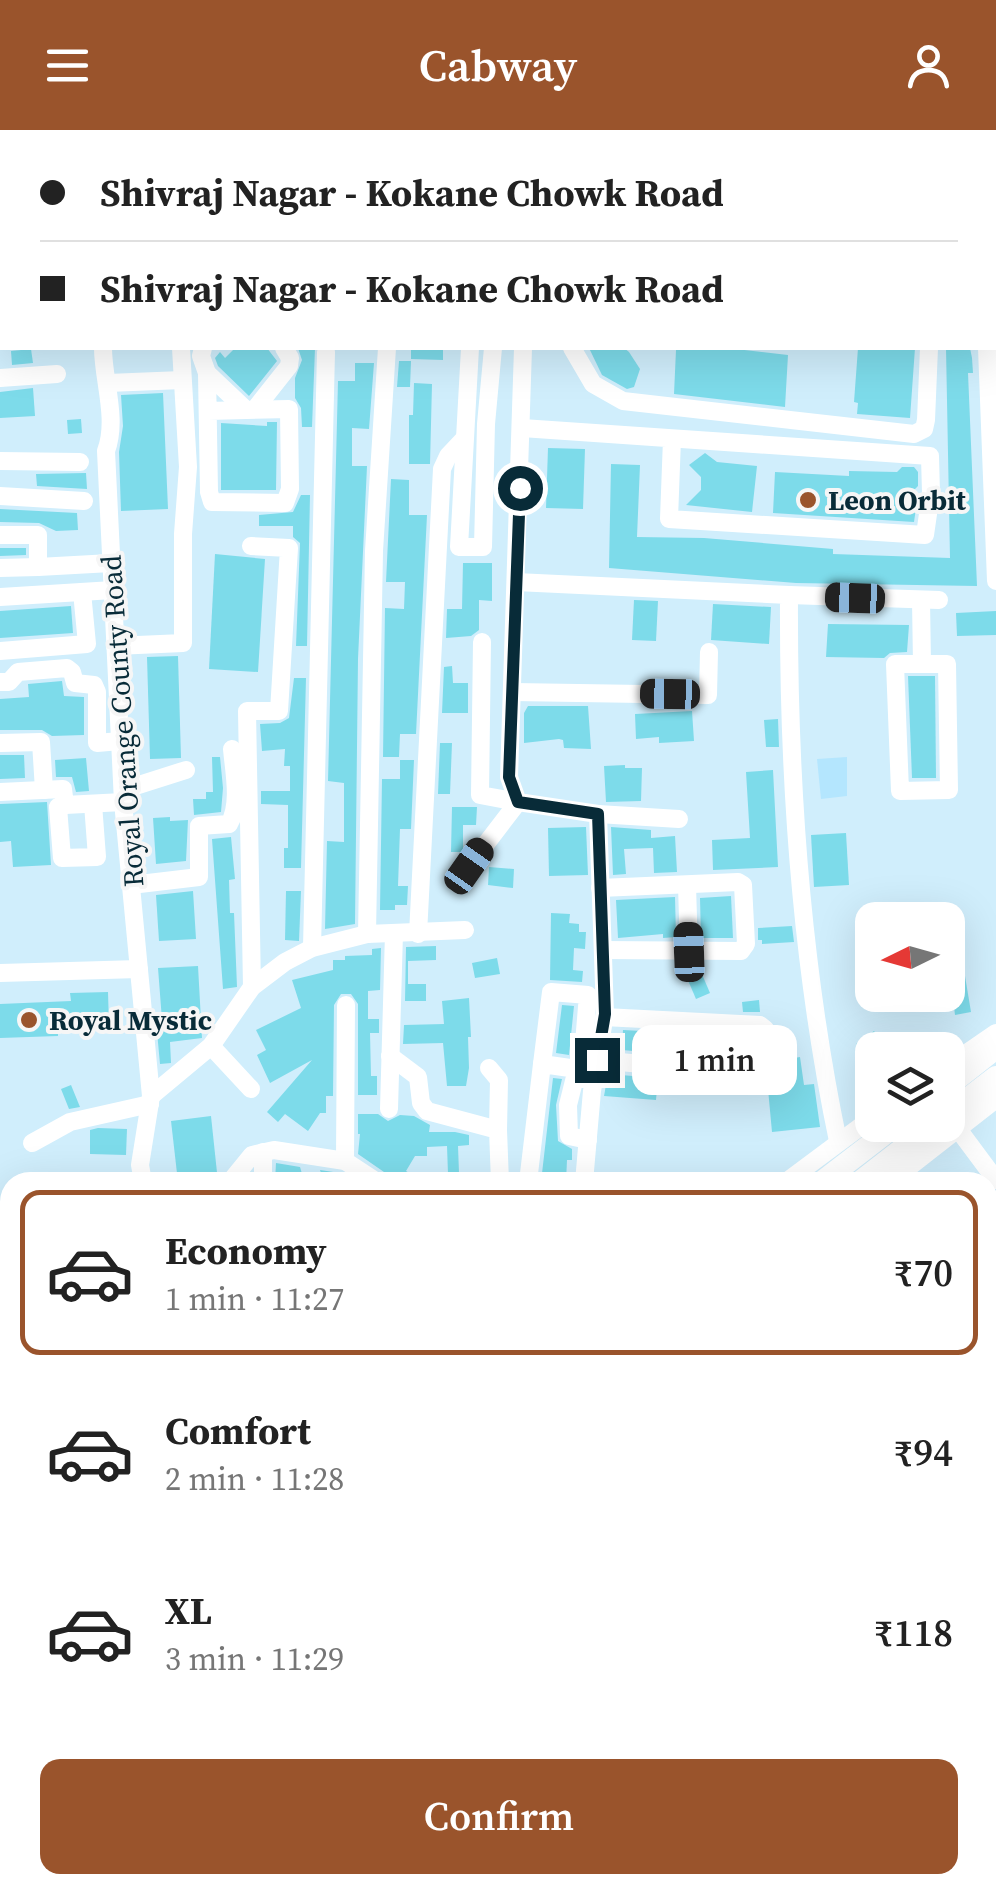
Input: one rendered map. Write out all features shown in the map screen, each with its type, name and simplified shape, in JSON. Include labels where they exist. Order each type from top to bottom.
[{"type":"main road","points":[[965,1073],[996,1048]]},
{"type":"main road","points":[[965,1108],[996,1076]]},
{"type":"main road","points":[[835,1172],[874,1142]]},
{"type":"main road","points":[[873,1172],[911,1142]]},
{"type":"street","name":"Royal Orange County Road","points":[[103,350],[108,383],[110,442],[106,451],[123,796],[150,1100],[141,1172]]},
{"type":"street","points":[[115,646],[183,644],[183,534],[188,467],[181,350]]},
{"type":"street","points":[[202,350],[207,373],[209,492],[212,502],[285,502],[290,489],[288,409],[208,410]]},
{"type":"street","points":[[250,409],[289,366],[285,350]]},
{"type":"street","points":[[470,350],[460,547],[483,547],[486,424],[493,350]]},
{"type":"street","points":[[518,802],[509,777],[523,350]]},
{"type":"street","points":[[573,350],[594,384],[623,401],[914,434],[924,430],[926,420],[929,350]]},
{"type":"street","points":[[986,350],[992,380],[996,581]]},
{"type":"street","points":[[312,948],[326,352]]},
{"type":"street","points":[[367,934],[374,551],[386,356]]},
{"type":"street","points":[[207,373],[250,409]]},
{"type":"street","points":[[0,378],[57,374]]},
{"type":"street","points":[[108,383],[182,380]]},
{"type":"street","points":[[418,934],[442,469],[464,431],[486,424]]},
{"type":"street","points":[[522,428],[930,456],[925,535],[670,519],[672,439]]},
{"type":"street","points":[[0,461],[80,462]]},
{"type":"street","points":[[0,496],[84,501]]},
{"type":"street","points":[[0,534],[38,535],[38,567]]},
{"type":"street","points":[[251,546],[289,548],[279,710],[247,711],[252,987]]},
{"type":"street","points":[[0,568],[111,563]]},
{"type":"street","points":[[516,582],[930,600],[922,664]]},
{"type":"street","points":[[0,596],[112,590]]},
{"type":"street","points":[[0,651],[87,644],[82,592]]},
{"type":"street","points":[[790,595],[789,683],[797,822],[822,1066],[838,1141]]},
{"type":"street","points":[[482,642],[480,795],[598,814],[678,819]]},
{"type":"street","points":[[514,692],[708,694],[709,652]]},
{"type":"street","points":[[894,664],[922,664],[946,664],[949,790],[900,791],[894,664]]},
{"type":"street","points":[[0,682],[9,682],[18,672],[67,668],[75,683],[94,685],[97,692],[98,743],[120,741]]},
{"type":"street","points":[[97,692],[117,690]]},
{"type":"street","points":[[0,744],[42,742],[44,790]]},
{"type":"street","points":[[131,884],[199,877],[199,826],[229,824],[233,820],[236,807],[232,749]]},
{"type":"street","points":[[93,804],[98,857],[62,858],[58,808],[123,796],[186,770]]},
{"type":"street","points":[[0,792],[62,789],[65,805]]},
{"type":"street","points":[[469,866],[518,802]]},
{"type":"street","points":[[585,1172],[604,1017],[598,814]]},
{"type":"street","points":[[600,888],[731,881],[743,886],[746,944],[740,951],[602,950]]},
{"type":"street","points":[[687,884],[689,952]]},
{"type":"street","points":[[32,1144],[70,1122],[150,1100],[212,1046],[252,987],[284,962],[312,948],[367,934],[465,930]]},
{"type":"street","points":[[389,1109],[394,933]]},
{"type":"street","points":[[0,973],[139,969]]},
{"type":"street","points":[[529,1172],[551,992],[588,996],[583,1056],[568,1105],[569,1136],[588,1140]]},
{"type":"street","points":[[345,1161],[346,1005]]},
{"type":"street","points":[[597,1060],[755,1074],[764,1068],[763,1026],[604,1017]]},
{"type":"street","points":[[690,1069],[694,1022]]},
{"type":"street","points":[[965,1054],[996,1033]]},
{"type":"street","points":[[212,1046],[251,1089]]},
{"type":"street","points":[[390,1056],[418,1077],[422,1103],[428,1111],[498,1130]]},
{"type":"street","points":[[965,1083],[996,1058]]},
{"type":"street","points":[[542,1064],[577,1069]]},
{"type":"street","points":[[489,1068],[499,1080],[500,1172]]},
{"type":"street","points":[[965,1115],[996,1099]]},
{"type":"street","points":[[799,1172],[855,1130]]},
{"type":"street","points":[[965,1137],[990,1172]]},
{"type":"street","points":[[851,1172],[889,1142]]},
{"type":"street","points":[[900,1172],[931,1142]]},
{"type":"street","points":[[238,1172],[252,1155],[274,1150],[345,1161],[361,1172]]},
{"type":"street","points":[[263,1152],[263,1172]]},
{"type":"shaded area","points":[[847,757],[847,796],[821,799],[817,759]]},
{"type":"building","points":[[31,350],[33,363],[12,365],[11,351]]},
{"type":"building","points":[[233,350],[269,350],[277,361],[249,396],[218,366],[215,358],[220,352],[225,358]]},
{"type":"building","points":[[299,350],[315,350],[312,427],[302,427],[301,408],[295,398],[295,378],[302,360]]},
{"type":"building","points":[[411,350],[443,350],[443,360],[411,359]]},
{"type":"building","points":[[590,350],[626,350],[640,369],[634,387],[627,389],[602,375]]},
{"type":"building","points":[[676,350],[744,350],[788,355],[785,407],[674,394]]},
{"type":"building","points":[[858,350],[915,350],[910,418],[857,414],[858,403],[854,402]]},
{"type":"building","points":[[946,350],[970,350],[973,373],[968,373],[977,586],[796,583],[609,568],[611,464],[640,465],[637,537],[704,538],[833,549],[833,554],[950,558]]},
{"type":"building","points":[[399,361],[411,361],[410,387],[397,387]]},
{"type":"building","points":[[355,363],[374,363],[369,429],[352,428],[352,466],[367,466],[358,659],[355,924],[325,929],[327,841],[344,842],[344,783],[328,781],[338,381],[355,381]]},
{"type":"building","points":[[414,383],[432,384],[430,464],[409,464],[409,415],[413,415]]},
{"type":"building","points":[[33,388],[35,416],[0,418],[0,392]]},
{"type":"building","points":[[163,393],[168,509],[121,511],[121,395]]},
{"type":"building","points":[[81,419],[82,433],[68,434],[67,420]]},
{"type":"building","points":[[267,422],[277,422],[276,490],[221,490],[221,423],[267,426]]},
{"type":"building","points":[[548,448],[585,449],[583,509],[546,508]]},
{"type":"building","points":[[705,453],[717,462],[757,466],[752,512],[686,505],[701,490],[701,477],[689,465]]},
{"type":"building","points":[[902,467],[914,467],[918,472],[918,486],[906,498],[916,508],[914,522],[773,513],[775,472],[849,476],[849,471],[897,472]]},
{"type":"building","points":[[86,473],[87,489],[37,486],[36,474]]},
{"type":"building","points":[[391,479],[409,480],[409,515],[427,515],[416,734],[400,734],[399,757],[383,757],[385,608],[404,609],[405,582],[386,582]]},
{"type":"building","points":[[301,495],[310,495],[307,646],[296,646],[300,543],[293,537],[293,526],[259,526],[259,515],[293,512]]},
{"type":"building","points":[[0,509],[77,513],[78,530],[56,531],[39,523],[0,522]]},
{"type":"building","points":[[0,548],[26,548],[26,555],[0,556]]},
{"type":"building","points":[[215,554],[265,559],[258,672],[209,669]]},
{"type":"building","points":[[463,563],[492,563],[492,601],[479,600],[479,630],[471,636],[446,638],[447,609],[462,609]]},
{"type":"building","points":[[634,600],[658,601],[656,641],[632,640]]},
{"type":"building","points":[[713,604],[771,607],[769,644],[711,640]]},
{"type":"building","points":[[71,606],[73,633],[0,638],[0,611]]},
{"type":"building","points":[[996,611],[996,635],[957,636],[956,613]]},
{"type":"building","points":[[828,624],[909,625],[907,652],[890,653],[884,658],[826,657]]},
{"type":"building","points":[[178,656],[181,758],[150,759],[147,657]]},
{"type":"building","points":[[452,666],[453,683],[468,683],[468,713],[442,713],[444,667]]},
{"type":"building","points":[[908,676],[935,676],[936,778],[912,778]]},
{"type":"building","points":[[294,678],[306,678],[301,868],[284,868],[288,805],[261,804],[261,791],[290,791],[290,766],[284,766],[285,749],[262,751],[260,724],[280,723],[289,718]]},
{"type":"building","points":[[62,681],[64,696],[84,697],[84,735],[0,730],[0,699],[29,697],[28,684]]},
{"type":"building","points":[[528,706],[588,706],[591,749],[564,748],[563,740],[559,739],[524,743],[524,713]]},
{"type":"building","points":[[692,711],[694,741],[659,743],[659,737],[636,739],[635,714]]},
{"type":"building","points":[[778,719],[779,747],[766,747],[764,720]]},
{"type":"building","points":[[440,743],[452,743],[450,794],[438,794]]},
{"type":"building","points":[[0,755],[24,755],[25,778],[0,779]]},
{"type":"building","points":[[212,757],[220,757],[221,812],[194,815],[193,799],[206,799],[206,792],[213,792]]},
{"type":"building","points":[[86,758],[89,791],[76,792],[72,777],[56,777],[55,760]]},
{"type":"building","points":[[400,760],[414,760],[411,829],[400,829],[398,886],[408,886],[407,905],[380,910],[382,779],[400,779]]},
{"type":"building","points":[[604,766],[642,768],[641,801],[606,802]]},
{"type":"building","points":[[773,770],[778,867],[713,870],[712,840],[750,838],[746,772]]},
{"type":"building","points":[[47,802],[51,865],[13,867],[11,841],[0,842],[0,804]]},
{"type":"building","points":[[452,807],[477,807],[476,825],[463,825],[463,852],[451,852]]},
{"type":"building","points":[[170,817],[170,821],[188,820],[186,861],[156,864],[153,818]]},
{"type":"building","points":[[586,827],[588,875],[549,876],[548,828]]},
{"type":"building","points":[[611,827],[651,830],[651,838],[675,836],[677,872],[654,873],[653,848],[624,849],[626,874],[613,875]]},
{"type":"building","points":[[846,833],[849,885],[814,887],[811,835]]},
{"type":"building","points":[[231,837],[235,879],[229,880],[230,913],[234,913],[237,987],[223,989],[212,839]]},
{"type":"building","points":[[489,867],[514,869],[513,888],[488,885]]},
{"type":"building","points":[[193,891],[196,939],[159,941],[156,895]]},
{"type":"building","points":[[286,891],[301,891],[299,941],[285,940]]},
{"type":"building","points":[[731,896],[733,938],[701,938],[700,898]]},
{"type":"building","points":[[675,897],[676,937],[663,938],[663,934],[618,938],[616,900]]},
{"type":"building","points":[[551,913],[570,914],[569,923],[579,924],[579,932],[586,932],[585,949],[574,948],[573,970],[583,971],[582,982],[550,980]]},
{"type":"building","points":[[792,926],[794,942],[762,944],[758,940],[758,928]]},
{"type":"building","points":[[436,946],[436,960],[408,961],[408,984],[426,984],[426,1001],[405,1001],[406,947]]},
{"type":"building","points":[[381,948],[380,990],[368,991],[368,1019],[379,1019],[379,1033],[370,1033],[371,1076],[377,1076],[377,1095],[358,1095],[358,1004],[351,994],[341,994],[334,1005],[333,1096],[326,1096],[326,1113],[320,1113],[308,1131],[285,1114],[278,1122],[267,1112],[312,1060],[270,1083],[257,1055],[266,1050],[256,1030],[301,1008],[292,980],[333,970],[333,960],[372,955],[372,949]]},
{"type":"building","points":[[497,958],[500,974],[475,978],[472,963]]},
{"type":"building","points":[[198,966],[202,1038],[170,1042],[171,1063],[160,1064],[156,1021],[162,1020],[158,968]]},
{"type":"building","points":[[701,972],[710,993],[696,999],[687,978]]},
{"type":"building","points":[[965,976],[971,1012],[955,1015],[965,1012]]},
{"type":"building","points":[[108,992],[109,1025],[58,1028],[58,1036],[0,1038],[0,1004],[71,1001],[70,993]]},
{"type":"building","points":[[469,998],[471,1037],[466,1086],[447,1086],[443,1043],[403,1044],[404,1025],[444,1024],[442,1001]]},
{"type":"building","points":[[759,1000],[760,1012],[743,1012],[742,1002]]},
{"type":"building","points":[[562,1005],[574,1006],[569,1055],[556,1053]]},
{"type":"building","points":[[623,1030],[680,1033],[679,1055],[622,1050]]},
{"type":"building","points":[[705,1035],[752,1037],[752,1061],[704,1057]]},
{"type":"building","points":[[800,1057],[804,1085],[814,1084],[820,1127],[772,1132],[768,1089],[775,1088],[777,1061]]},
{"type":"building","points":[[608,1074],[658,1078],[656,1100],[604,1096]]},
{"type":"building","points":[[553,1078],[562,1079],[556,1105],[558,1141],[572,1149],[572,1160],[567,1160],[566,1172],[542,1172]]},
{"type":"building","points":[[71,1085],[80,1107],[69,1109],[61,1089]]},
{"type":"building","points":[[358,1114],[378,1114],[388,1121],[400,1115],[414,1116],[430,1125],[429,1132],[469,1135],[469,1145],[458,1146],[459,1172],[448,1172],[447,1146],[427,1147],[427,1156],[415,1156],[408,1172],[384,1172],[358,1154]]},
{"type":"building","points":[[211,1116],[217,1172],[177,1172],[171,1121]]},
{"type":"building","points":[[127,1129],[126,1155],[90,1154],[90,1130]]},
{"type":"building","points":[[276,1163],[300,1167],[302,1172],[276,1172]]},
{"type":"place","name":"Leon Orbit","points":[[808,500]]},
{"type":"place","name":"Royal Mystic","points":[[29,1020]]},
{"type":"route","points":[[520,488],[509,777],[518,802],[598,814],[605,1014],[597,1060]]}]
